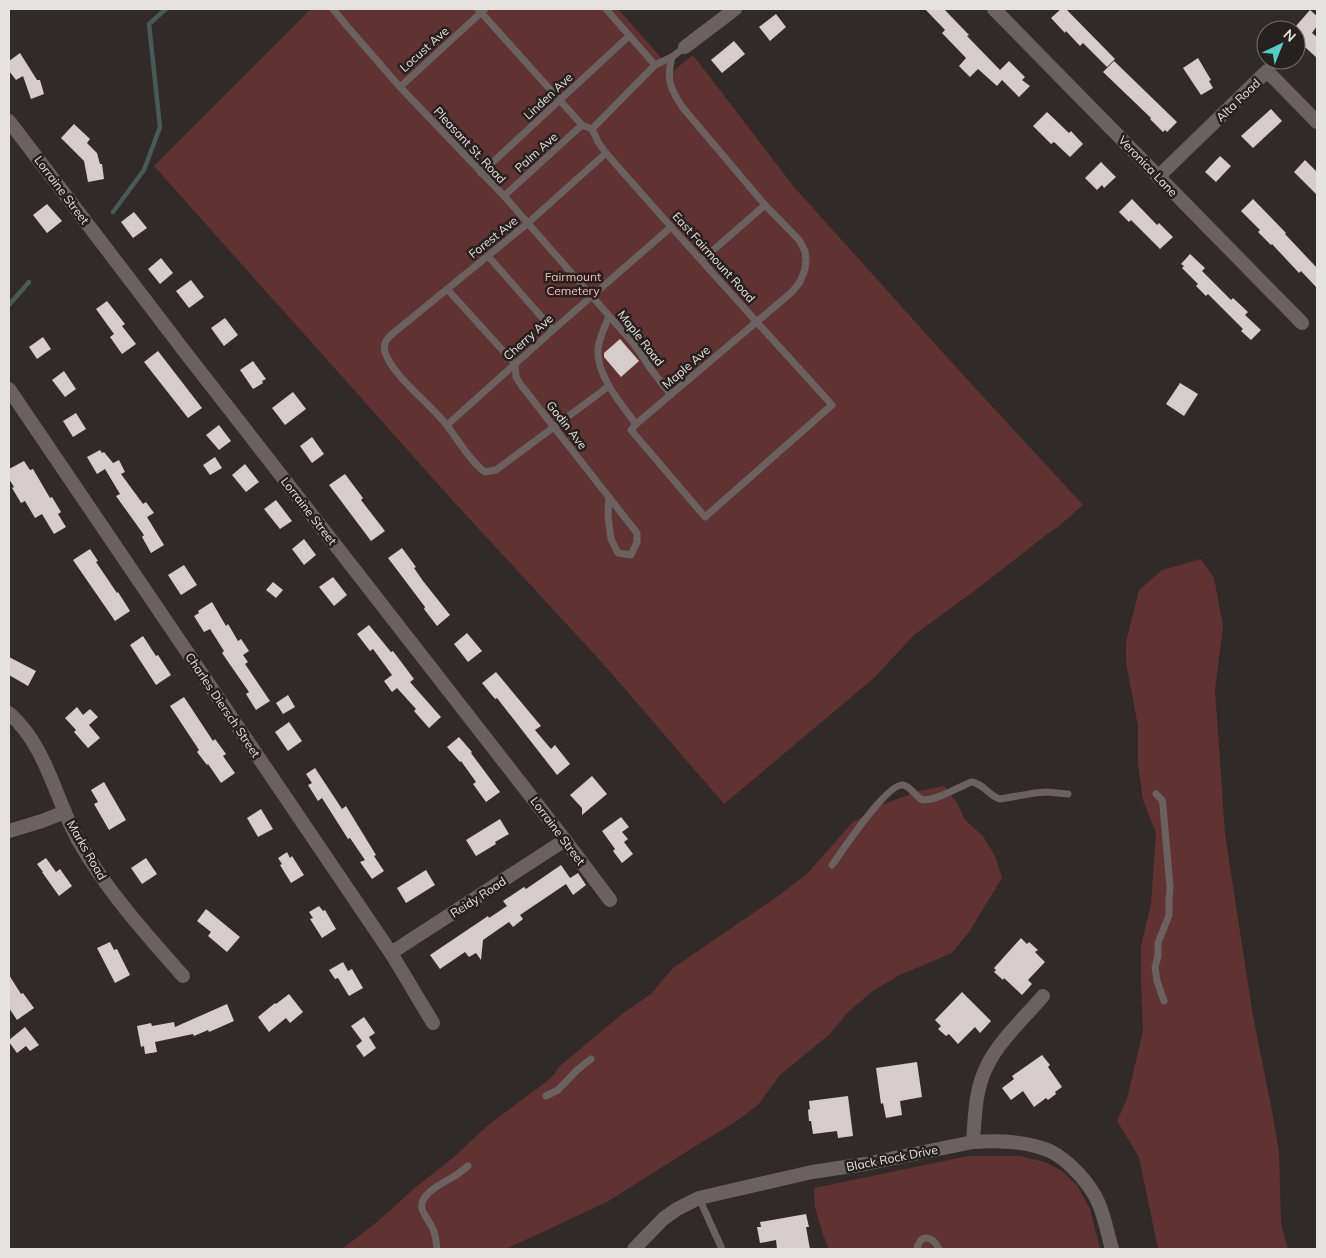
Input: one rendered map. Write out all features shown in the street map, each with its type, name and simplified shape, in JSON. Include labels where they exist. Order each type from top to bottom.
[{"type":"street","points":[[685,47],[735,9]]},
{"type":"street","name":"Veronica Lane","points":[[994,9],[1302,323]]},
{"type":"street","name":"Alta Road","points":[[1158,177],[1267,71],[1317,122]]},
{"type":"street","name":"Lorraine Street","points":[[9,121],[185,352],[610,900]]},
{"type":"street","name":"Charles Diersch Street","points":[[9,389],[391,954],[433,1023]]},
{"type":"street","name":"Marks Road","points":[[9,713],[33,740],[47,766],[78,839],[96,870],[150,940],[184,976]]},
{"type":"street","points":[[9,831],[65,812]]},
{"type":"street","name":"Reidy Road","points":[[391,954],[565,840]]},
{"type":"street","points":[[973,1142],[976,1104],[980,1083],[987,1065],[998,1048],[1043,996]]},
{"type":"street","name":"Black Rock Drive","points":[[634,1249],[663,1219],[677,1209],[699,1198],[812,1172],[865,1164],[989,1140],[1011,1141],[1050,1152],[1066,1162],[1090,1187],[1099,1204],[1112,1249]]},
{"type":"lane","name":"Pleasant St. Road","points":[[333,9],[400,86],[504,196],[592,296]]},
{"type":"lane","points":[[606,9],[655,65]]},
{"type":"lane","name":"Locust Ave","points":[[400,86],[482,10]]},
{"type":"lane","points":[[482,10],[582,124],[592,129],[655,65],[672,57],[685,47]]},
{"type":"lane","name":"Linden Ave","points":[[481,173],[629,36]]},
{"type":"lane","name":"Maple Ave","points":[[631,430],[792,292],[802,277],[806,261],[805,251],[799,240],[765,205],[682,108],[673,94],[669,80],[669,68],[672,57]]},
{"type":"lane","name":"Palm Ave","points":[[504,196],[582,124]]},
{"type":"lane","name":"East Fairmount Road","points":[[592,129],[606,153],[832,405],[705,517],[631,430]]},
{"type":"lane","name":"Forest Ave","points":[[446,425],[402,378],[390,362],[385,352],[385,340],[528,223],[606,153]]},
{"type":"lane","points":[[702,260],[765,205]]},
{"type":"lane","name":"Cherry Ave","points":[[446,425],[671,227]]},
{"type":"lane","points":[[488,256],[553,330]]},
{"type":"lane","points":[[447,289],[515,364]]},
{"type":"lane","name":"Maple Road","points":[[592,296],[639,350],[671,395]]},
{"type":"lane","points":[[609,316],[600,338],[598,360],[609,386],[636,424]]},
{"type":"lane","name":"Godin Ave","points":[[515,364],[516,376],[521,385],[609,497],[637,533],[637,542],[631,556],[618,554],[611,539],[608,516],[609,497]]},
{"type":"lane","points":[[446,425],[480,469],[485,472],[496,470],[609,386]]},
{"type":"lane","points":[[832,865],[866,817],[897,786],[902,785],[920,799],[925,800],[940,796],[971,782],[976,782],[994,797],[1000,799],[1035,792],[1068,794]]},
{"type":"lane","points":[[1156,794],[1162,800],[1163,806],[1170,887],[1169,915],[1158,943],[1158,956],[1155,967],[1157,981],[1164,1001]]},
{"type":"lane","points":[[546,1096],[558,1090],[577,1070],[591,1059]]},
{"type":"lane","points":[[437,1249],[436,1237],[422,1210],[422,1204],[424,1199],[436,1187],[468,1166]]},
{"type":"lane","points":[[699,1198],[722,1249]]},
{"type":"lane","points":[[918,1249],[919,1243],[923,1240],[933,1239],[939,1249]]},
{"type":"green space","name":"Fairmount Cemetery","points":[[311,9],[618,9],[673,71],[693,55],[794,187],[1083,505],[1059,526],[914,635],[874,678],[724,804],[606,667],[454,502],[154,166]]},
{"type":"green space","points":[[1201,559],[1214,578],[1223,626],[1215,690],[1225,834],[1253,1016],[1279,1152],[1281,1224],[1288,1249],[1158,1249],[1139,1157],[1117,1121],[1127,1099],[1143,1031],[1141,946],[1151,904],[1156,833],[1143,800],[1138,764],[1138,726],[1126,662],[1126,642],[1139,590],[1162,570]]},
{"type":"green space","points":[[944,786],[957,803],[965,820],[983,836],[996,858],[1002,878],[969,932],[952,953],[900,975],[874,990],[847,1013],[830,1034],[780,1075],[758,1105],[738,1120],[607,1202],[506,1249],[342,1249],[455,1156],[487,1126],[551,1078],[561,1065],[622,1014],[651,994],[673,968],[774,899],[807,874],[852,823],[881,805],[919,791]]},
{"type":"green space","points":[[968,1156],[1020,1156],[1045,1162],[1062,1171],[1077,1185],[1090,1209],[1100,1249],[829,1249],[815,1207],[814,1188]]},
{"type":"building","points":[[925,9],[944,9],[1000,70],[1009,61],[1025,77],[1022,80],[1030,86],[1019,97],[1002,80],[997,86],[978,69],[970,77],[959,66],[966,58],[942,33],[945,30]]},
{"type":"building","points":[[1061,9],[1066,9],[1115,59],[1107,67],[1083,43],[1080,46],[1051,18]]},
{"type":"building","points":[[1310,10],[1317,16],[1317,26],[1312,33],[1317,37],[1317,58],[1306,48],[1306,20],[1301,20]]},
{"type":"building","points":[[776,14],[786,27],[770,41],[759,27]]},
{"type":"building","points":[[734,41],[745,54],[722,73],[711,60]]},
{"type":"building","points":[[20,53],[37,80],[40,80],[44,94],[31,99],[23,76],[16,80],[9,71],[9,61]]},
{"type":"building","points":[[1198,58],[1211,80],[1209,81],[1213,88],[1201,95],[1183,68]]},
{"type":"building","points":[[1114,61],[1177,122],[1167,132],[1165,130],[1163,132],[1103,72]]},
{"type":"building","points":[[1271,109],[1282,121],[1253,148],[1241,136]]},
{"type":"building","points":[[1047,112],[1069,133],[1071,131],[1083,144],[1070,157],[1054,142],[1051,144],[1033,126]]},
{"type":"building","points":[[74,124],[90,139],[87,143],[97,153],[100,164],[102,164],[104,179],[88,182],[84,161],[61,138]]},
{"type":"building","points":[[1220,156],[1231,166],[1216,182],[1205,172]]},
{"type":"building","points":[[1305,160],[1317,172],[1317,195],[1294,172]]},
{"type":"building","points":[[1101,162],[1116,177],[1104,188],[1102,185],[1097,190],[1085,178]]},
{"type":"building","points":[[1132,199],[1157,225],[1159,223],[1173,237],[1160,249],[1131,220],[1129,222],[1119,212]]},
{"type":"building","points":[[1253,199],[1317,268],[1317,288],[1301,271],[1299,273],[1258,232],[1260,230],[1241,211]]},
{"type":"building","points":[[47,204],[62,221],[47,233],[33,215]]},
{"type":"building","points":[[134,212],[147,228],[133,238],[121,222]]},
{"type":"building","points":[[1190,254],[1205,268],[1202,271],[1231,300],[1233,298],[1248,312],[1245,315],[1261,330],[1251,340],[1241,331],[1243,329],[1208,294],[1206,296],[1196,286],[1198,284],[1182,268],[1184,266],[1181,264]]},
{"type":"building","points":[[161,258],[173,273],[160,284],[148,269]]},
{"type":"building","points":[[191,280],[204,297],[189,308],[176,291]]},
{"type":"building","points":[[107,301],[125,324],[122,326],[136,344],[122,354],[110,337],[114,334],[96,309]]},
{"type":"building","points":[[225,318],[238,335],[224,346],[211,328]]},
{"type":"building","points":[[43,337],[51,349],[37,359],[29,347]]},
{"type":"building","points":[[620,339],[639,361],[621,377],[604,357],[604,353]]},
{"type":"building","points":[[158,351],[202,408],[188,418],[144,362]]},
{"type":"building","points":[[253,361],[266,379],[253,389],[240,370]]},
{"type":"building","points":[[64,371],[76,389],[65,397],[52,380]]},
{"type":"building","points":[[1180,383],[1198,394],[1184,416],[1166,404]]},
{"type":"building","points":[[293,392],[306,409],[285,425],[272,408]]},
{"type":"building","points":[[76,413],[86,429],[73,437],[63,421]]},
{"type":"building","points":[[219,425],[231,441],[219,450],[206,435]]},
{"type":"building","points":[[312,437],[324,454],[312,463],[300,446]]},
{"type":"building","points":[[100,450],[113,463],[119,460],[125,472],[121,474],[143,504],[146,502],[154,513],[147,517],[164,545],[151,553],[142,537],[144,535],[116,496],[120,494],[105,469],[97,474],[87,457]]},
{"type":"building","points":[[215,457],[222,468],[210,475],[203,465]]},
{"type":"building","points":[[24,461],[30,470],[33,469],[50,498],[52,497],[61,512],[58,514],[66,527],[54,534],[42,514],[35,518],[25,501],[21,503],[12,488],[14,487],[9,479],[9,469]]},
{"type":"building","points":[[245,464],[259,482],[246,492],[232,475]]},
{"type":"building","points":[[345,474],[363,498],[361,500],[385,531],[371,541],[329,485]]},
{"type":"building","points":[[276,500],[292,521],[280,529],[264,509]]},
{"type":"building","points":[[304,539],[316,555],[304,565],[292,549]]},
{"type":"building","points":[[402,548],[416,567],[414,568],[423,581],[450,615],[437,626],[388,558]]},
{"type":"building","points":[[90,549],[98,561],[96,562],[130,611],[115,621],[73,560]]},
{"type":"building","points":[[184,565],[197,585],[181,595],[168,575]]},
{"type":"building","points":[[333,577],[347,595],[334,606],[319,587]]},
{"type":"building","points":[[273,582],[283,590],[276,598],[266,590]]},
{"type":"building","points":[[212,602],[226,626],[228,624],[238,641],[241,639],[249,651],[243,655],[248,662],[245,664],[270,701],[256,710],[246,694],[249,692],[222,653],[224,651],[210,629],[204,632],[194,616]]},
{"type":"building","points":[[369,625],[391,652],[393,651],[414,679],[410,682],[441,717],[429,728],[414,711],[416,709],[397,688],[392,692],[384,681],[392,675],[373,649],[370,651],[357,634]]},
{"type":"building","points":[[467,633],[482,651],[468,662],[454,644]]},
{"type":"building","points":[[143,636],[171,675],[156,685],[130,645]]},
{"type":"building","points":[[9,657],[36,671],[28,686],[9,675]]},
{"type":"building","points":[[496,672],[541,726],[535,730],[551,749],[555,745],[570,764],[557,775],[497,698],[495,699],[482,683]]},
{"type":"building","points":[[288,695],[295,707],[283,714],[276,703]]},
{"type":"building","points":[[184,697],[213,741],[215,739],[226,754],[223,756],[235,773],[221,783],[197,752],[199,750],[170,706]]},
{"type":"building","points":[[77,707],[83,715],[90,709],[98,717],[89,725],[100,738],[88,748],[65,718]]},
{"type":"building","points":[[289,722],[302,741],[288,751],[275,732]]},
{"type":"building","points":[[459,737],[500,792],[486,802],[473,784],[476,782],[461,761],[447,747]]},
{"type":"building","points":[[315,768],[342,809],[346,806],[376,855],[374,856],[384,871],[372,879],[360,862],[365,860],[350,838],[348,839],[322,798],[318,801],[308,785],[312,783],[306,774]]},
{"type":"building","points":[[592,776],[607,794],[582,815],[582,808],[570,795]]},
{"type":"building","points":[[104,782],[126,820],[109,830],[94,804],[98,802],[91,790]]},
{"type":"building","points":[[261,809],[273,829],[258,837],[247,818]]},
{"type":"building","points":[[621,817],[629,827],[622,832],[628,839],[624,842],[633,854],[622,863],[602,831]]},
{"type":"building","points":[[500,819],[509,834],[476,856],[466,840]]},
{"type":"building","points":[[287,852],[290,858],[292,856],[304,875],[291,883],[278,858]]},
{"type":"building","points":[[46,858],[56,872],[60,869],[72,886],[59,896],[37,864]]},
{"type":"building","points":[[146,858],[157,874],[142,884],[131,868]]},
{"type":"building","points":[[561,865],[570,878],[578,873],[586,885],[573,895],[566,884],[520,915],[523,919],[513,927],[509,922],[483,940],[481,960],[476,953],[469,957],[465,952],[440,969],[430,955],[488,916],[489,918],[507,906],[503,901],[524,887],[526,889]]},
{"type":"building","points":[[426,870],[435,885],[406,903],[397,888]]},
{"type":"building","points":[[319,906],[323,911],[325,910],[336,929],[322,938],[310,919],[313,918],[309,912]]},
{"type":"building","points":[[206,909],[240,937],[227,952],[208,936],[211,932],[197,921]]},
{"type":"building","points":[[1021,938],[1038,950],[1035,952],[1045,962],[1028,980],[1032,984],[1022,995],[1004,978],[1003,980],[994,972],[996,970],[994,968]]},
{"type":"building","points":[[110,942],[114,950],[117,949],[130,975],[115,983],[97,948]]},
{"type":"building","points":[[343,962],[348,971],[352,969],[363,988],[349,996],[338,978],[335,979],[329,970]]},
{"type":"building","points":[[9,975],[21,994],[23,993],[34,1008],[17,1020],[9,1008]]},
{"type":"building","points":[[962,992],[991,1021],[980,1033],[975,1027],[958,1044],[949,1034],[946,1036],[938,1029],[941,1026],[935,1020]]},
{"type":"building","points":[[289,994],[303,1012],[290,1023],[286,1018],[269,1032],[258,1017]]},
{"type":"building","points":[[227,1004],[234,1021],[209,1032],[208,1030],[194,1036],[193,1034],[155,1042],[157,1052],[145,1054],[144,1046],[141,1047],[137,1026],[151,1023],[152,1026],[174,1022],[175,1027]]},
{"type":"building","points":[[364,1017],[375,1033],[369,1037],[376,1048],[364,1057],[356,1046],[362,1041],[351,1026]]},
{"type":"building","points":[[25,1027],[39,1045],[30,1051],[26,1046],[17,1053],[9,1040]]},
{"type":"building","points":[[1042,1055],[1062,1087],[1048,1100],[1046,1098],[1034,1107],[1023,1091],[1011,1100],[1002,1088],[1014,1079],[1012,1076]]},
{"type":"building","points":[[917,1062],[922,1097],[900,1101],[902,1115],[886,1118],[883,1103],[881,1104],[876,1068]]},
{"type":"building","points":[[848,1096],[853,1136],[838,1138],[837,1131],[813,1134],[811,1121],[809,1121],[809,1101]]},
{"type":"building","points":[[806,1214],[809,1227],[806,1227],[810,1249],[777,1249],[776,1240],[760,1243],[757,1227],[761,1227],[760,1222]]},
{"type":"waterway","points":[[113,212],[144,170],[160,127],[149,24],[166,9]]},
{"type":"waterway","points":[[9,305],[29,282]]}]
